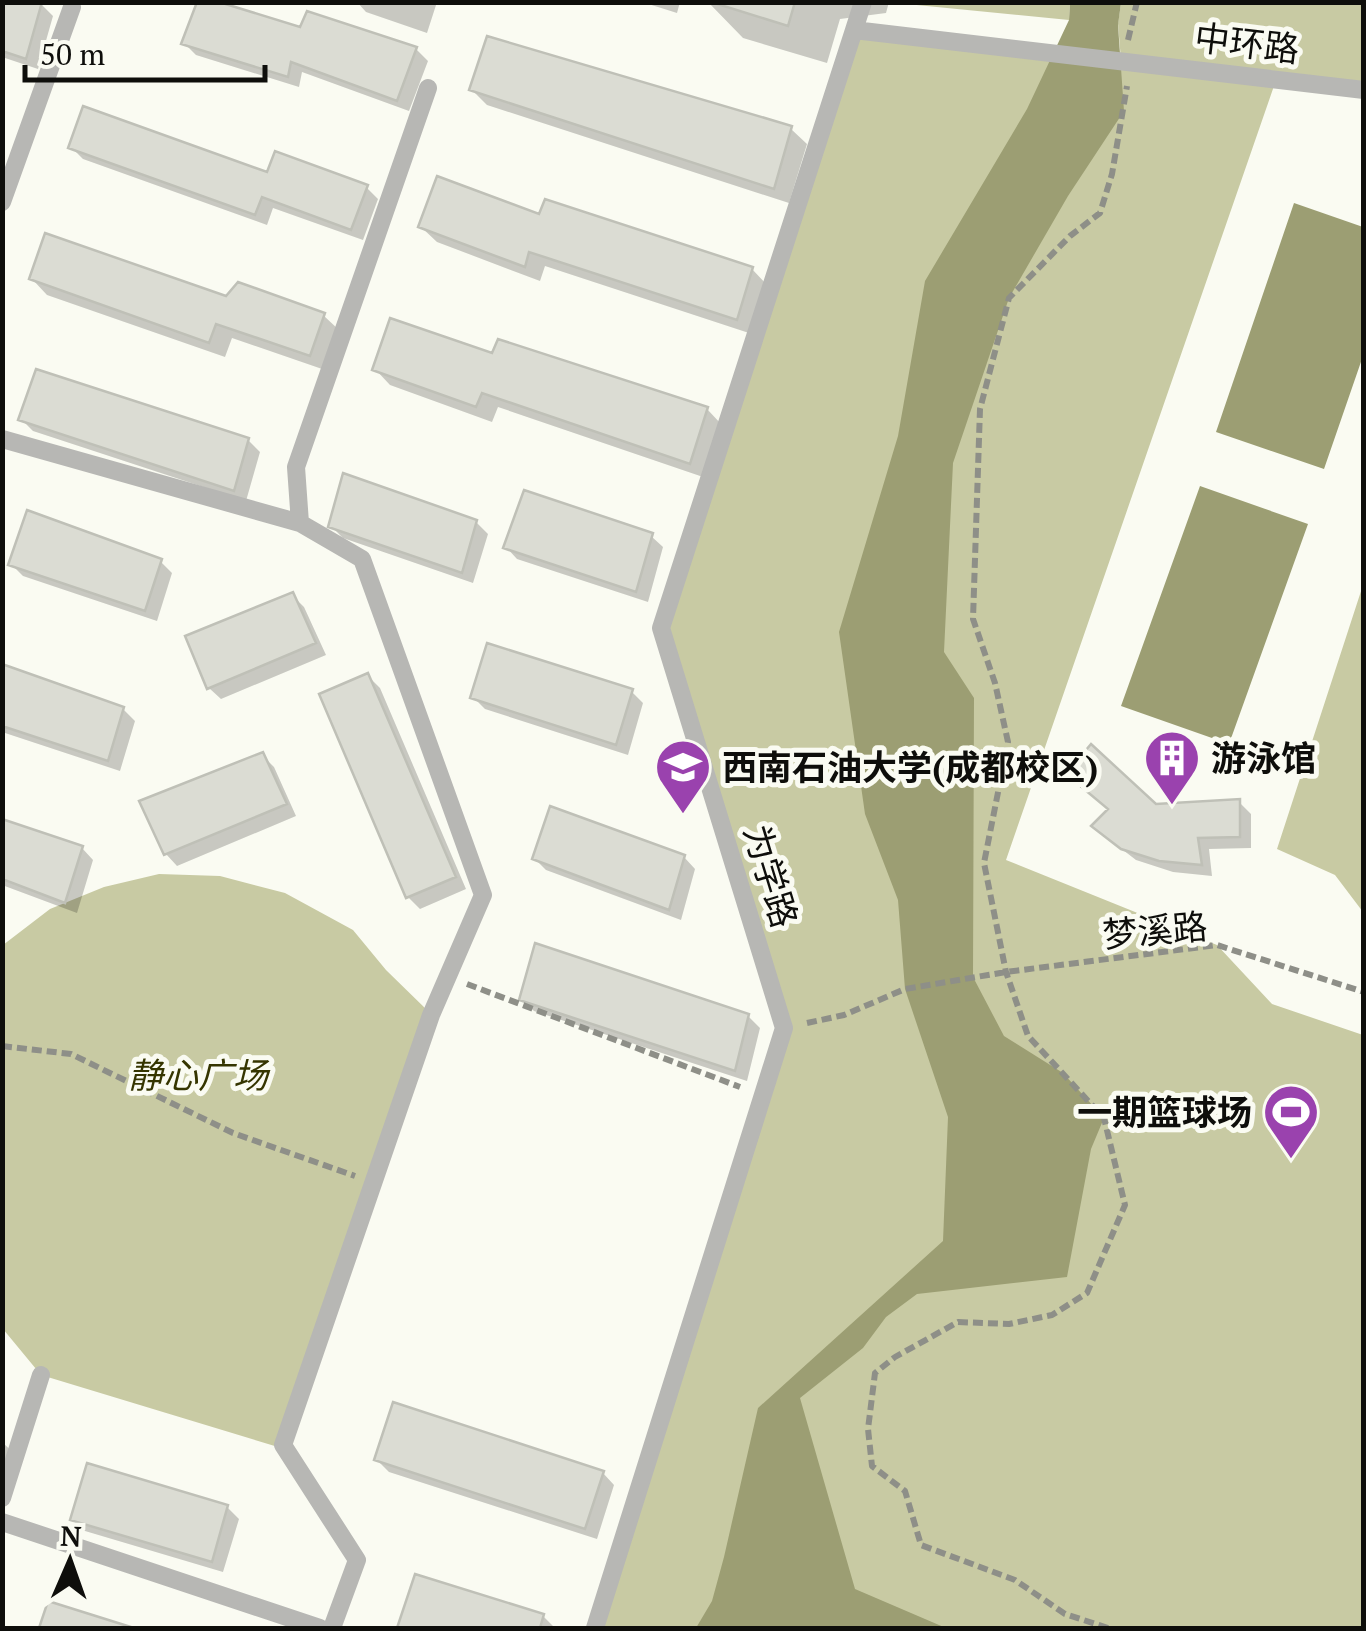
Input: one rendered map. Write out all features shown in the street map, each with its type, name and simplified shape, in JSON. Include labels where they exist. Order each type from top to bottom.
[{"type":"lane","points":[[854,30],[863,2]]},
{"type":"lane","points":[[2,202],[72,7]]},
{"type":"lane","name":"中环路","points":[[854,30],[1364,90]]},
{"type":"lane","name":"为学路","points":[[784,1028],[661,628],[854,30]]},
{"type":"lane","points":[[300,522],[296,467],[428,88]]},
{"type":"lane","points":[[2,438],[300,522],[362,559],[483,895],[447,976],[284,1444],[357,1560],[332,1628]]},
{"type":"lane","points":[[595,1628],[784,1028]]},
{"type":"lane","points":[[2,1498],[41,1375]]},
{"type":"lane","points":[[2,1522],[320,1628]]},
{"type":"path","points":[[1108,1628],[1066,1614],[1015,1580],[920,1545],[905,1491],[872,1466],[868,1429],[875,1373],[895,1357],[958,1322],[1009,1324],[1052,1314],[1087,1292],[1124,1205],[1104,1118],[1028,1036],[1006,972],[984,863],[1008,742],[996,683],[973,619],[980,409],[1009,298],[1070,236],[1100,213],[1115,158],[1125,62],[1137,2]]},
{"type":"path","name":"梦溪路","points":[[784,1028],[844,1015],[905,990],[1006,972],[1217,945],[1364,992]]},
{"type":"path","points":[[447,976],[762,1096]]},
{"type":"path","points":[[2,1046],[71,1054],[234,1133],[374,1183]]},
{"type":"green space","points":[[886,2],[1070,3],[1069,20]]},
{"type":"green space","points":[[1121,3],[1363,3],[1363,88],[1121,60]]},
{"type":"green space","points":[[855,32],[1275,83],[1006,860],[1217,945],[1272,1004],[1363,1035],[1363,1628],[599,1628],[788,1025],[665,627]]},
{"type":"green space","points":[[1363,585],[1363,912],[1335,875],[1277,849]]},
{"type":"green space","name":"静心广场","points":[[159,874],[220,876],[285,893],[353,930],[428,1011],[278,1447],[41,1375],[3,1329],[3,945],[50,909],[104,887]]},
{"type":"shaded area","points":[[1070,3],[1121,3],[1118,25],[1124,111],[1068,196],[1009,298],[953,463],[944,652],[974,698],[973,977],[1004,1036],[1063,1073],[1104,1118],[1091,1149],[1067,1277],[917,1294],[886,1317],[863,1348],[800,1398],[855,1589],[946,1628],[696,1628],[712,1601],[758,1408],[943,1241],[948,1117],[905,989],[898,900],[865,814],[839,632],[898,436],[925,281],[1027,109],[1069,20]]},
{"type":"shaded area","points":[[1294,203],[1363,227],[1363,356],[1324,469],[1216,432]]},
{"type":"shaded area","points":[[1200,486],[1308,524],[1229,744],[1121,706]]},
{"type":"building","points":[[2,2],[42,2],[26,59],[2,51]]},
{"type":"building","points":[[197,2],[219,2],[300,27],[307,11],[417,47],[397,101],[291,62],[288,77],[181,44]]},
{"type":"building","points":[[711,2],[795,2],[788,26]]},
{"type":"building","points":[[487,36],[792,126],[774,189],[469,90]]},
{"type":"building","points":[[83,106],[267,172],[275,151],[368,185],[351,230],[262,197],[255,215],[68,148]]},
{"type":"building","points":[[437,176],[539,214],[545,199],[753,267],[737,320],[529,252],[525,267],[418,227]]},
{"type":"building","points":[[45,233],[226,296],[238,282],[325,313],[310,356],[216,324],[209,343],[29,279]]},
{"type":"building","points":[[390,318],[492,353],[498,339],[708,407],[690,464],[482,393],[476,407],[372,370]]},
{"type":"building","points":[[36,369],[249,438],[234,491],[18,420]]},
{"type":"building","points":[[343,473],[477,520],[462,573],[328,527]]},
{"type":"building","points":[[524,490],[653,533],[636,592],[503,548]]},
{"type":"building","points":[[27,510],[162,559],[145,611],[8,565]]},
{"type":"building","points":[[293,592],[316,643],[207,689],[185,636]]},
{"type":"building","points":[[487,643],[633,689],[616,745],[470,698]]},
{"type":"building","points":[[2,664],[124,707],[108,761],[2,726]]},
{"type":"building","points":[[368,673],[456,877],[406,898],[319,694]]},
{"type":"building","name":"游泳馆","points":[[1091,744],[1156,804],[1240,799],[1240,837],[1198,838],[1202,865],[1159,861],[1121,849],[1091,826],[1108,809],[1066,774]]},
{"type":"building","points":[[263,752],[287,804],[164,855],[139,801]]},
{"type":"building","points":[[550,806],[685,855],[669,910],[532,859]]},
{"type":"building","points":[[2,819],[83,846],[65,903],[2,879]]},
{"type":"building","points":[[535,943],[749,1014],[735,1071],[519,1000]]},
{"type":"building","points":[[393,1402],[604,1471],[585,1529],[374,1460]]},
{"type":"building","points":[[87,1463],[228,1505],[212,1562],[70,1520]]},
{"type":"building","points":[[415,1574],[544,1614],[540,1628],[397,1628]]},
{"type":"building","points":[[48,1601],[134,1628],[39,1628]]},
{"type":"place","name":"游泳馆","points":[[1172,807]]},
{"type":"place","name":"西南石油大学(成都校区)","points":[[683,816]]},
{"type":"place","name":"一期篮球场","points":[[1291,1161]]}]
